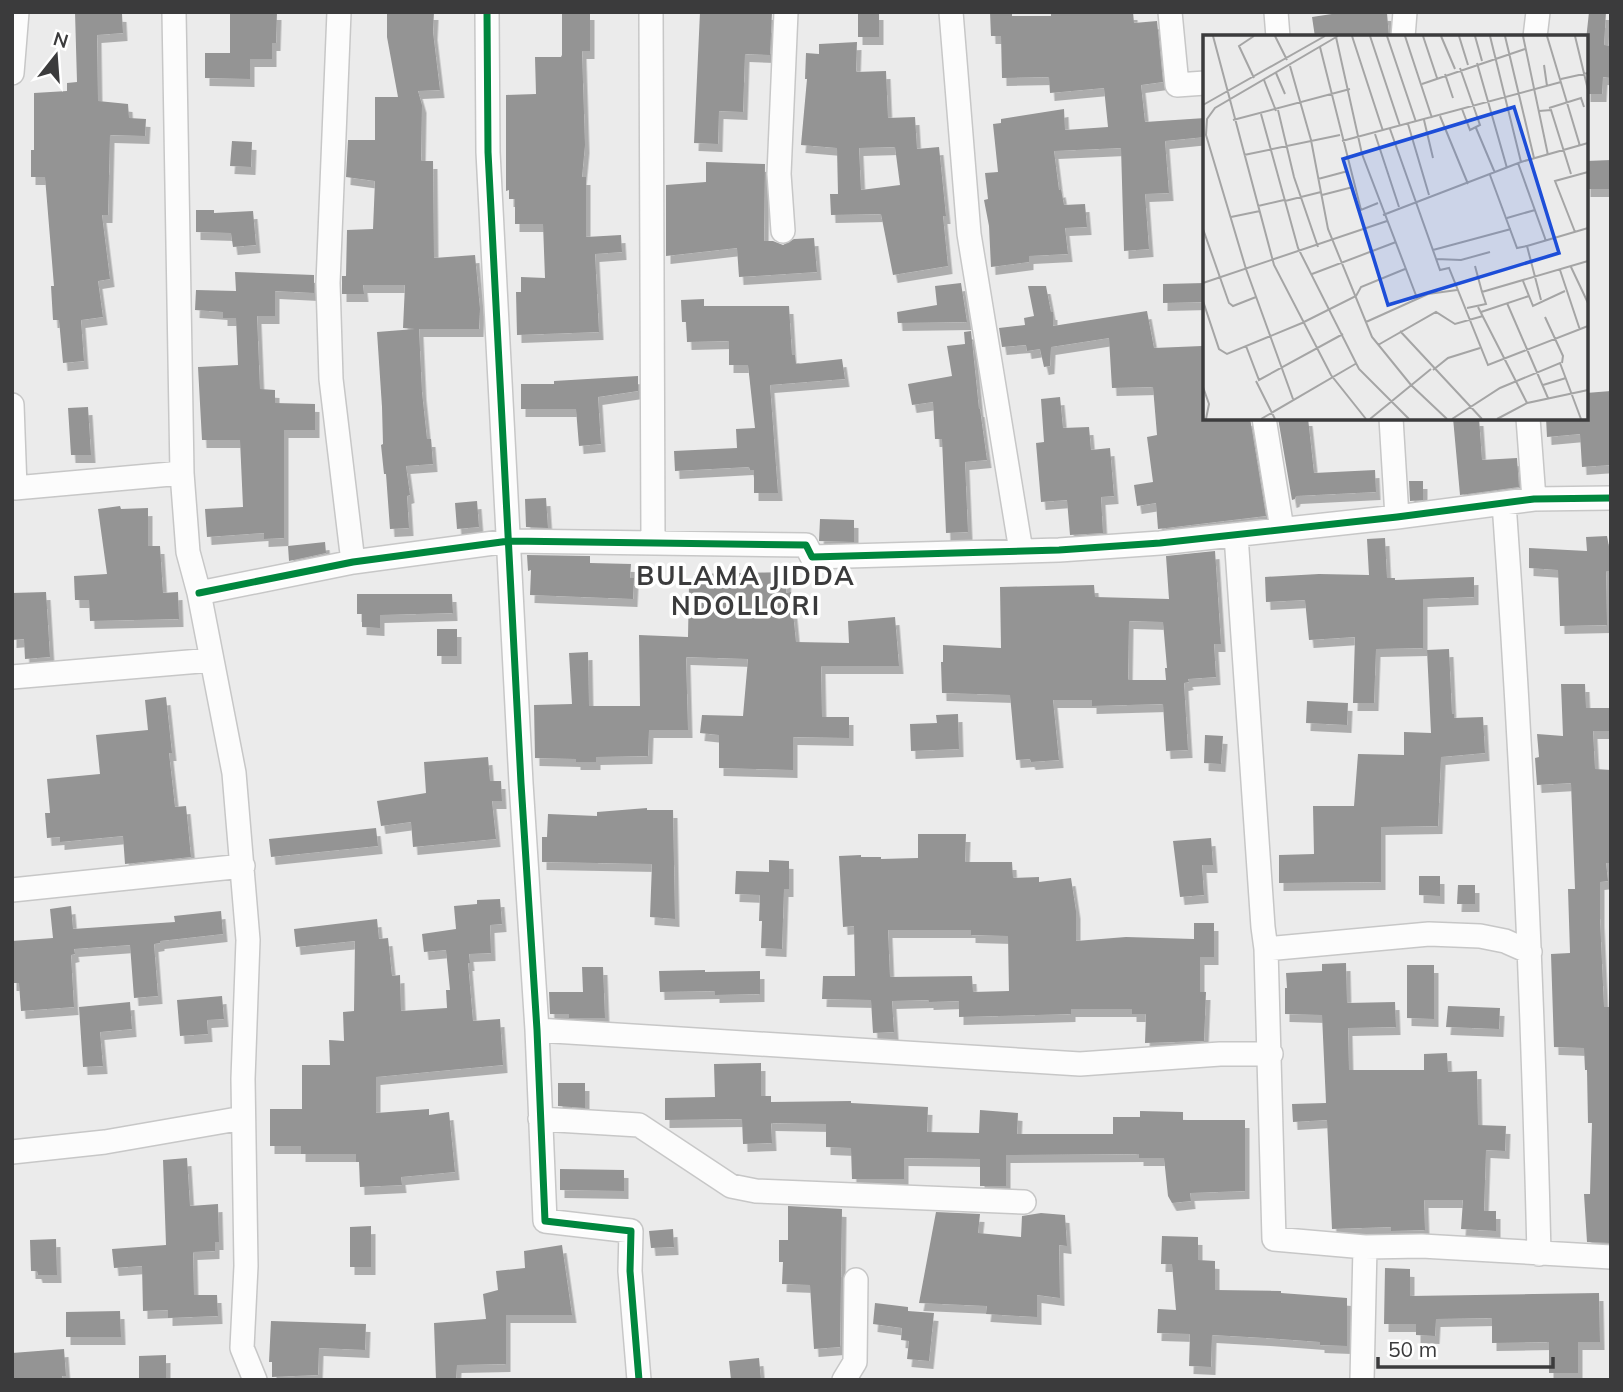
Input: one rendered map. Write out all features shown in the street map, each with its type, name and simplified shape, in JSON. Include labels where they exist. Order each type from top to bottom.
[{"type":"street","points":[[12,73],[18,12]]},
{"type":"street","points":[[174,12],[182,473],[188,552],[199,593],[234,773],[243,866],[248,940],[243,1118],[246,1266],[243,1348],[255,1380]]},
{"type":"street","points":[[339,12],[328,283],[331,379],[353,562]]},
{"type":"street","points":[[487,12],[488,152],[537,1030],[545,1221],[631,1231],[630,1271],[639,1380]]},
{"type":"street","points":[[651,12],[653,541]]},
{"type":"street","points":[[783,231],[779,174],[786,12]]},
{"type":"street","points":[[951,12],[969,234],[1021,551]]},
{"type":"street","points":[[1170,12],[1177,85],[1203,83]]},
{"type":"street","points":[[1276,12],[1278,35]]},
{"type":"street","points":[[1403,35],[1405,12]]},
{"type":"street","points":[[1535,35],[1538,12]]},
{"type":"street","points":[[12,405],[15,488],[182,473]]},
{"type":"street","points":[[1264,420],[1282,530]]},
{"type":"street","points":[[1391,420],[1397,517]]},
{"type":"street","points":[[1528,420],[1534,499]]},
{"type":"street","points":[[199,593],[353,562],[509,541],[806,545],[812,557],[1021,551],[1160,543],[1534,499],[1611,498]]},
{"type":"street","points":[[1504,503],[1530,952],[1539,1254]]},
{"type":"street","points":[[1236,535],[1266,949],[1271,1054],[1274,1239],[1365,1247],[1422,1246],[1611,1257]]},
{"type":"street","points":[[12,677],[212,660]]},
{"type":"street","points":[[12,890],[243,866]]},
{"type":"street","points":[[1266,949],[1429,934],[1480,936],[1505,941],[1530,952]]},
{"type":"street","points":[[537,1030],[1080,1064],[1220,1054],[1271,1054]]},
{"type":"street","points":[[12,1152],[105,1142],[243,1118]]},
{"type":"street","points":[[540,1119],[639,1125],[731,1186],[756,1192],[1024,1202]]},
{"type":"street","points":[[1362,1380],[1365,1247]]},
{"type":"street","points":[[844,1380],[855,1362],[856,1280]]},
{"type":"building","points":[[75,12],[122,14],[123,33],[97,35],[98,101],[128,104],[129,118],[146,119],[145,136],[110,135],[108,215],[102,215],[110,279],[98,281],[103,317],[81,320],[84,361],[63,363],[59,320],[53,320],[51,286],[54,286],[45,177],[31,177],[31,150],[34,150],[34,93],[67,91],[67,83],[77,82]]},
{"type":"building","points":[[230,12],[277,12],[276,43],[272,43],[272,59],[250,59],[250,79],[205,78],[205,53],[230,53]]},
{"type":"building","points":[[387,12],[434,12],[433,32],[440,90],[418,91],[422,105],[421,161],[433,161],[434,258],[475,255],[480,309],[479,329],[419,329],[422,392],[427,439],[431,439],[433,464],[406,466],[410,495],[407,496],[409,528],[390,529],[381,445],[382,407],[377,332],[415,329],[403,328],[405,285],[363,285],[364,294],[342,294],[342,276],[346,276],[347,230],[373,229],[375,181],[346,177],[348,140],[375,140],[375,97],[398,97],[387,37]]},
{"type":"building","points":[[562,12],[590,12],[590,51],[582,51],[585,145],[582,177],[586,177],[586,237],[621,235],[622,252],[595,254],[599,332],[517,335],[516,292],[521,292],[521,277],[545,278],[543,224],[515,224],[515,199],[509,199],[509,190],[506,191],[506,95],[536,94],[535,57],[561,57]]},
{"type":"building","points":[[700,12],[772,12],[770,55],[745,54],[743,112],[719,111],[718,144],[694,143]]},
{"type":"building","points":[[858,12],[879,12],[879,37],[858,37]]},
{"type":"building","points":[[990,12],[1012,12],[1012,16],[1051,16],[1051,12],[1133,12],[1134,23],[1157,21],[1163,82],[1141,85],[1145,122],[1203,118],[1203,137],[1165,141],[1169,193],[1145,194],[1149,249],[1124,251],[1121,148],[1054,151],[1059,190],[1061,189],[1064,205],[1085,204],[1087,227],[1065,228],[1068,254],[1029,256],[1029,262],[991,267],[989,226],[984,200],[988,199],[985,173],[998,172],[993,124],[1001,123],[1001,119],[1064,109],[1065,130],[1108,127],[1104,88],[1050,93],[1049,77],[1002,78],[1001,36],[991,36]]},
{"type":"building","points":[[1345,12],[1387,13],[1389,35],[1315,35],[1312,17]]},
{"type":"building","points":[[1589,12],[1606,12],[1604,45],[1611,46],[1611,78],[1603,77],[1602,94],[1588,94],[1587,35]]},
{"type":"building","points":[[857,42],[856,72],[886,71],[888,118],[915,117],[917,149],[939,147],[948,266],[893,275],[881,214],[831,215],[830,194],[838,194],[837,148],[801,145],[807,79],[806,53],[819,54],[819,44]],"holes":[[[895,147],[900,185],[861,190],[859,148]]]},
{"type":"building","points":[[232,141],[252,142],[251,167],[230,166]]},
{"type":"building","points":[[1611,160],[1611,189],[1588,189],[1588,161]]},
{"type":"building","points":[[706,162],[765,164],[764,241],[783,245],[794,239],[814,238],[817,272],[739,277],[737,248],[666,256],[666,185],[706,182]]},
{"type":"building","points":[[196,210],[214,210],[214,213],[253,211],[256,245],[233,247],[231,233],[196,232]]},
{"type":"building","points":[[235,272],[314,275],[314,293],[275,291],[275,316],[257,316],[260,389],[275,390],[275,403],[315,404],[315,430],[284,430],[284,538],[264,539],[264,533],[207,537],[205,509],[243,507],[240,440],[202,440],[198,367],[238,365],[236,318],[223,318],[223,312],[195,310],[196,290],[236,291]]},
{"type":"building","points":[[961,283],[967,322],[898,323],[897,312],[937,305],[935,286]]},
{"type":"building","points":[[1203,283],[1203,302],[1163,303],[1163,284]]},
{"type":"building","points":[[1028,286],[1046,286],[1053,312],[1053,326],[1147,311],[1154,348],[1202,346],[1203,420],[1250,420],[1266,516],[1158,529],[1156,503],[1137,506],[1134,485],[1153,482],[1147,437],[1157,435],[1153,387],[1112,388],[1109,338],[1051,347],[1050,366],[1044,367],[1040,349],[1027,351],[1026,345],[1002,347],[999,328],[1025,325],[1024,318],[1034,316]]},
{"type":"building","points":[[704,299],[704,306],[789,306],[792,355],[795,355],[796,364],[842,359],[845,379],[770,385],[778,493],[754,493],[754,470],[749,467],[675,471],[674,451],[737,448],[736,429],[755,428],[748,365],[729,365],[729,341],[687,342],[686,322],[682,322],[681,300]]},
{"type":"building","points":[[971,331],[987,460],[965,462],[968,532],[946,533],[942,439],[935,439],[933,402],[912,405],[908,384],[952,376],[947,346],[965,344],[964,332]]},
{"type":"building","points":[[638,376],[638,391],[598,397],[601,444],[579,446],[576,409],[521,409],[521,384],[554,384],[554,381]]},
{"type":"building","points":[[1611,391],[1611,465],[1582,467],[1580,434],[1547,437],[1546,420],[1588,420],[1588,393]]},
{"type":"building","points":[[1060,397],[1063,428],[1089,427],[1091,450],[1110,448],[1114,496],[1101,497],[1103,533],[1070,535],[1067,500],[1041,502],[1036,443],[1044,442],[1041,399]]},
{"type":"building","points":[[88,407],[91,455],[71,455],[68,408]]},
{"type":"building","points":[[1278,420],[1308,420],[1314,473],[1375,470],[1376,492],[1296,496],[1292,500]]},
{"type":"building","points":[[1453,420],[1479,420],[1482,460],[1517,458],[1519,487],[1460,495]]},
{"type":"building","points":[[1409,481],[1423,481],[1423,500],[1410,501]]},
{"type":"building","points":[[546,498],[548,528],[526,527],[525,499]]},
{"type":"building","points":[[477,501],[479,527],[457,529],[455,503]]},
{"type":"building","points":[[120,506],[121,509],[148,508],[148,546],[160,546],[163,593],[178,592],[179,619],[90,621],[89,600],[75,600],[74,576],[107,574],[98,509]]},
{"type":"building","points":[[820,519],[854,520],[854,542],[819,541]]},
{"type":"building","points":[[1607,536],[1610,552],[1609,571],[1606,571],[1607,625],[1560,626],[1558,570],[1529,568],[1529,548],[1587,551],[1586,537]]},
{"type":"building","points":[[1385,538],[1387,578],[1474,577],[1474,597],[1423,599],[1423,648],[1376,649],[1374,703],[1353,703],[1355,637],[1309,640],[1305,600],[1266,602],[1265,577],[1369,575],[1367,539]]},
{"type":"building","points":[[325,542],[326,553],[289,561],[288,546]]},
{"type":"building","points":[[1215,551],[1221,644],[1214,644],[1216,677],[1188,679],[1189,682],[1184,683],[1188,750],[1166,751],[1163,704],[1092,706],[1092,700],[1053,700],[1059,760],[1016,760],[1010,695],[942,693],[943,645],[1001,648],[1000,587],[1094,585],[1095,597],[1169,599],[1166,556]],"holes":[[[1129,621],[1163,622],[1166,680],[1128,680]]]},
{"type":"building","points":[[527,555],[590,556],[590,563],[631,564],[630,578],[634,578],[633,599],[530,595],[531,570],[528,571]]},
{"type":"building","points":[[787,572],[786,593],[791,592],[796,642],[849,643],[848,621],[895,617],[899,666],[821,666],[822,717],[849,717],[849,738],[793,737],[793,770],[719,768],[719,735],[700,733],[702,715],[743,716],[748,659],[686,657],[688,730],[649,730],[648,756],[596,757],[596,762],[535,758],[534,705],[572,704],[569,653],[588,652],[589,706],[640,706],[639,635],[688,637],[689,585],[694,585],[694,574]]},
{"type":"building","points":[[46,592],[50,657],[25,659],[24,639],[12,640],[12,593]]},
{"type":"building","points":[[357,594],[452,594],[453,613],[380,615],[380,628],[362,627],[362,614],[357,614]]},
{"type":"building","points":[[437,629],[457,629],[457,656],[437,656]]},
{"type":"building","points":[[1449,649],[1452,714],[1454,718],[1483,717],[1485,753],[1441,757],[1438,826],[1381,827],[1381,882],[1279,883],[1279,855],[1314,854],[1313,806],[1354,806],[1358,754],[1404,755],[1404,732],[1431,733],[1427,650]]},
{"type":"building","points":[[1561,684],[1585,684],[1586,708],[1611,708],[1611,731],[1593,731],[1595,769],[1611,770],[1611,863],[1606,863],[1608,881],[1600,882],[1600,919],[1604,1007],[1611,1007],[1611,1243],[1587,1242],[1584,1194],[1590,1194],[1592,1123],[1588,1123],[1584,1048],[1554,1047],[1551,954],[1570,953],[1568,889],[1575,889],[1571,783],[1537,785],[1535,758],[1539,757],[1537,734],[1563,736]]},
{"type":"building","points":[[166,697],[175,807],[186,806],[191,857],[125,864],[123,836],[60,842],[60,837],[47,838],[45,813],[50,813],[47,779],[100,774],[96,735],[148,730],[145,700]]},
{"type":"building","points":[[1307,701],[1348,703],[1347,725],[1306,723]]},
{"type":"building","points":[[958,714],[959,749],[911,751],[910,724],[937,723],[936,715]]},
{"type":"building","points":[[1205,735],[1223,736],[1221,764],[1204,763]]},
{"type":"building","points":[[488,757],[490,781],[501,781],[502,801],[492,801],[496,839],[413,847],[411,822],[381,826],[377,801],[426,793],[424,762]]},
{"type":"building","points":[[647,808],[673,810],[675,919],[650,917],[652,864],[542,862],[542,837],[547,837],[548,814],[597,816],[597,812]]},
{"type":"building","points":[[376,828],[378,846],[271,857],[269,839]]},
{"type":"building","points":[[918,834],[966,834],[965,862],[1012,862],[1013,878],[1039,877],[1039,882],[1071,878],[1076,911],[1076,941],[1126,937],[1194,939],[1194,923],[1214,923],[1214,957],[1200,957],[1200,992],[1206,992],[1204,1041],[1145,1043],[1146,1014],[1132,1014],[1132,1009],[1071,1009],[1071,1014],[959,1017],[959,1001],[929,1000],[892,1001],[894,1032],[873,1033],[871,1000],[822,999],[823,976],[855,976],[854,926],[843,927],[839,856],[918,858]],"holes":[[[888,930],[971,930],[971,935],[1008,936],[1009,991],[973,992],[972,976],[890,977]]]},
{"type":"building","points":[[1211,838],[1213,865],[1202,865],[1204,895],[1180,897],[1173,841]]},
{"type":"building","points":[[769,860],[789,861],[789,889],[784,889],[782,949],[761,948],[760,895],[735,894],[736,871],[769,872]]},
{"type":"building","points":[[1419,876],[1440,876],[1440,896],[1419,895]]},
{"type":"building","points":[[1458,885],[1475,885],[1475,904],[1457,904]]},
{"type":"building","points":[[500,899],[502,924],[490,925],[491,953],[469,954],[468,963],[473,1021],[500,1019],[503,1065],[376,1077],[376,1113],[429,1109],[429,1115],[449,1112],[455,1172],[401,1177],[402,1185],[360,1187],[356,1154],[301,1154],[301,1146],[270,1146],[270,1109],[302,1109],[302,1065],[330,1065],[329,1040],[344,1041],[343,1012],[354,1011],[355,941],[296,947],[294,929],[377,919],[379,939],[388,938],[392,976],[400,975],[401,1011],[447,1008],[446,990],[450,990],[446,950],[424,952],[422,934],[456,929],[454,906],[477,904],[477,900]]},
{"type":"building","points":[[71,906],[73,929],[175,922],[174,916],[221,911],[223,934],[160,941],[154,944],[158,996],[134,998],[130,945],[74,949],[75,954],[71,955],[74,1007],[21,1011],[19,983],[12,983],[12,941],[53,938],[50,909]]},
{"type":"building","points":[[1346,963],[1347,1003],[1395,1002],[1396,1027],[1348,1028],[1349,1070],[1424,1070],[1424,1054],[1447,1053],[1448,1072],[1477,1071],[1478,1125],[1506,1126],[1505,1151],[1486,1150],[1484,1211],[1496,1211],[1496,1231],[1461,1229],[1463,1200],[1424,1200],[1425,1230],[1391,1231],[1391,1227],[1332,1229],[1327,1120],[1293,1122],[1292,1104],[1326,1103],[1322,1015],[1285,1014],[1285,988],[1286,973],[1322,971],[1322,964]]},
{"type":"building","points":[[1407,965],[1434,965],[1434,1019],[1407,1018]]},
{"type":"building","points":[[582,967],[603,967],[605,1018],[569,1018],[569,1014],[550,1014],[549,992],[583,992]]},
{"type":"building","points":[[659,971],[760,971],[760,994],[660,992]]},
{"type":"building","points":[[222,996],[224,1019],[207,1020],[208,1034],[180,1036],[177,1000]]},
{"type":"building","points":[[130,1002],[132,1029],[100,1032],[103,1066],[83,1067],[79,1007]]},
{"type":"building","points":[[1448,1006],[1500,1008],[1499,1029],[1446,1027]]},
{"type":"building","points":[[761,1063],[761,1096],[771,1096],[771,1102],[851,1101],[928,1107],[927,1132],[979,1133],[980,1110],[1018,1113],[1017,1134],[1113,1134],[1113,1117],[1140,1117],[1140,1111],[1183,1112],[1183,1120],[1245,1120],[1245,1191],[1190,1193],[1191,1201],[1172,1203],[1168,1196],[1164,1158],[1139,1158],[1139,1154],[1006,1155],[1006,1186],[980,1186],[980,1159],[904,1158],[904,1179],[852,1179],[851,1148],[826,1147],[826,1124],[771,1123],[772,1143],[743,1144],[742,1119],[665,1120],[665,1098],[715,1097],[714,1064]]},
{"type":"building","points":[[558,1083],[585,1083],[585,1108],[558,1106]]},
{"type":"building","points":[[187,1158],[190,1206],[218,1204],[219,1242],[215,1242],[215,1251],[193,1252],[194,1295],[217,1295],[218,1316],[168,1318],[168,1310],[143,1311],[142,1266],[114,1268],[112,1249],[166,1245],[163,1160]]},
{"type":"building","points":[[560,1169],[624,1170],[624,1191],[560,1190]]},
{"type":"building","points":[[788,1206],[842,1209],[840,1347],[814,1349],[810,1285],[782,1284],[783,1262],[779,1262],[779,1240],[788,1240]]},
{"type":"building","points":[[936,1212],[980,1214],[978,1233],[1021,1237],[1022,1216],[1041,1213],[1065,1215],[1067,1246],[1059,1245],[1060,1298],[1037,1295],[1037,1317],[986,1314],[987,1306],[919,1303]]},
{"type":"building","points":[[371,1226],[371,1267],[350,1267],[350,1227]]},
{"type":"building","points":[[673,1229],[674,1247],[651,1248],[649,1231]]},
{"type":"building","points":[[1162,1236],[1198,1237],[1198,1260],[1215,1261],[1215,1290],[1281,1291],[1347,1298],[1347,1346],[1212,1335],[1211,1367],[1189,1366],[1190,1334],[1157,1333],[1158,1309],[1176,1310],[1172,1264],[1161,1264]]},
{"type":"building","points":[[56,1239],[57,1275],[38,1275],[37,1271],[31,1271],[30,1240]]},
{"type":"building","points":[[562,1245],[572,1315],[506,1315],[506,1364],[457,1365],[456,1380],[436,1380],[434,1323],[486,1319],[483,1294],[498,1290],[496,1271],[525,1268],[524,1251]]},
{"type":"building","points":[[1385,1268],[1410,1269],[1410,1296],[1599,1293],[1600,1342],[1578,1342],[1578,1373],[1549,1373],[1549,1342],[1492,1343],[1492,1318],[1436,1319],[1435,1336],[1416,1335],[1416,1324],[1384,1324]]},
{"type":"building","points":[[875,1303],[908,1307],[908,1311],[934,1313],[929,1361],[907,1359],[909,1341],[901,1340],[902,1328],[873,1324]]},
{"type":"building","points":[[120,1311],[121,1337],[66,1337],[66,1312]]},
{"type":"building","points":[[271,1321],[366,1324],[365,1350],[319,1348],[318,1375],[272,1377],[272,1362],[269,1362]]},
{"type":"building","points":[[64,1349],[66,1376],[62,1376],[63,1380],[12,1380],[12,1353]]},
{"type":"building","points":[[166,1355],[166,1380],[139,1380],[139,1356]]},
{"type":"building","points":[[759,1358],[761,1380],[731,1380],[729,1361]]},
{"type":"cycle path","points":[[487,12],[488,152],[521,783],[537,1030],[545,1221],[631,1231],[630,1271],[639,1380]]},
{"type":"cycle path","points":[[199,593],[353,562],[509,541],[806,545],[812,557],[1059,550],[1160,543],[1534,499],[1611,498]]},
{"type":"district","name":"BULAMA JIDDA NDOLLORI","points":[[746,591]]}]
